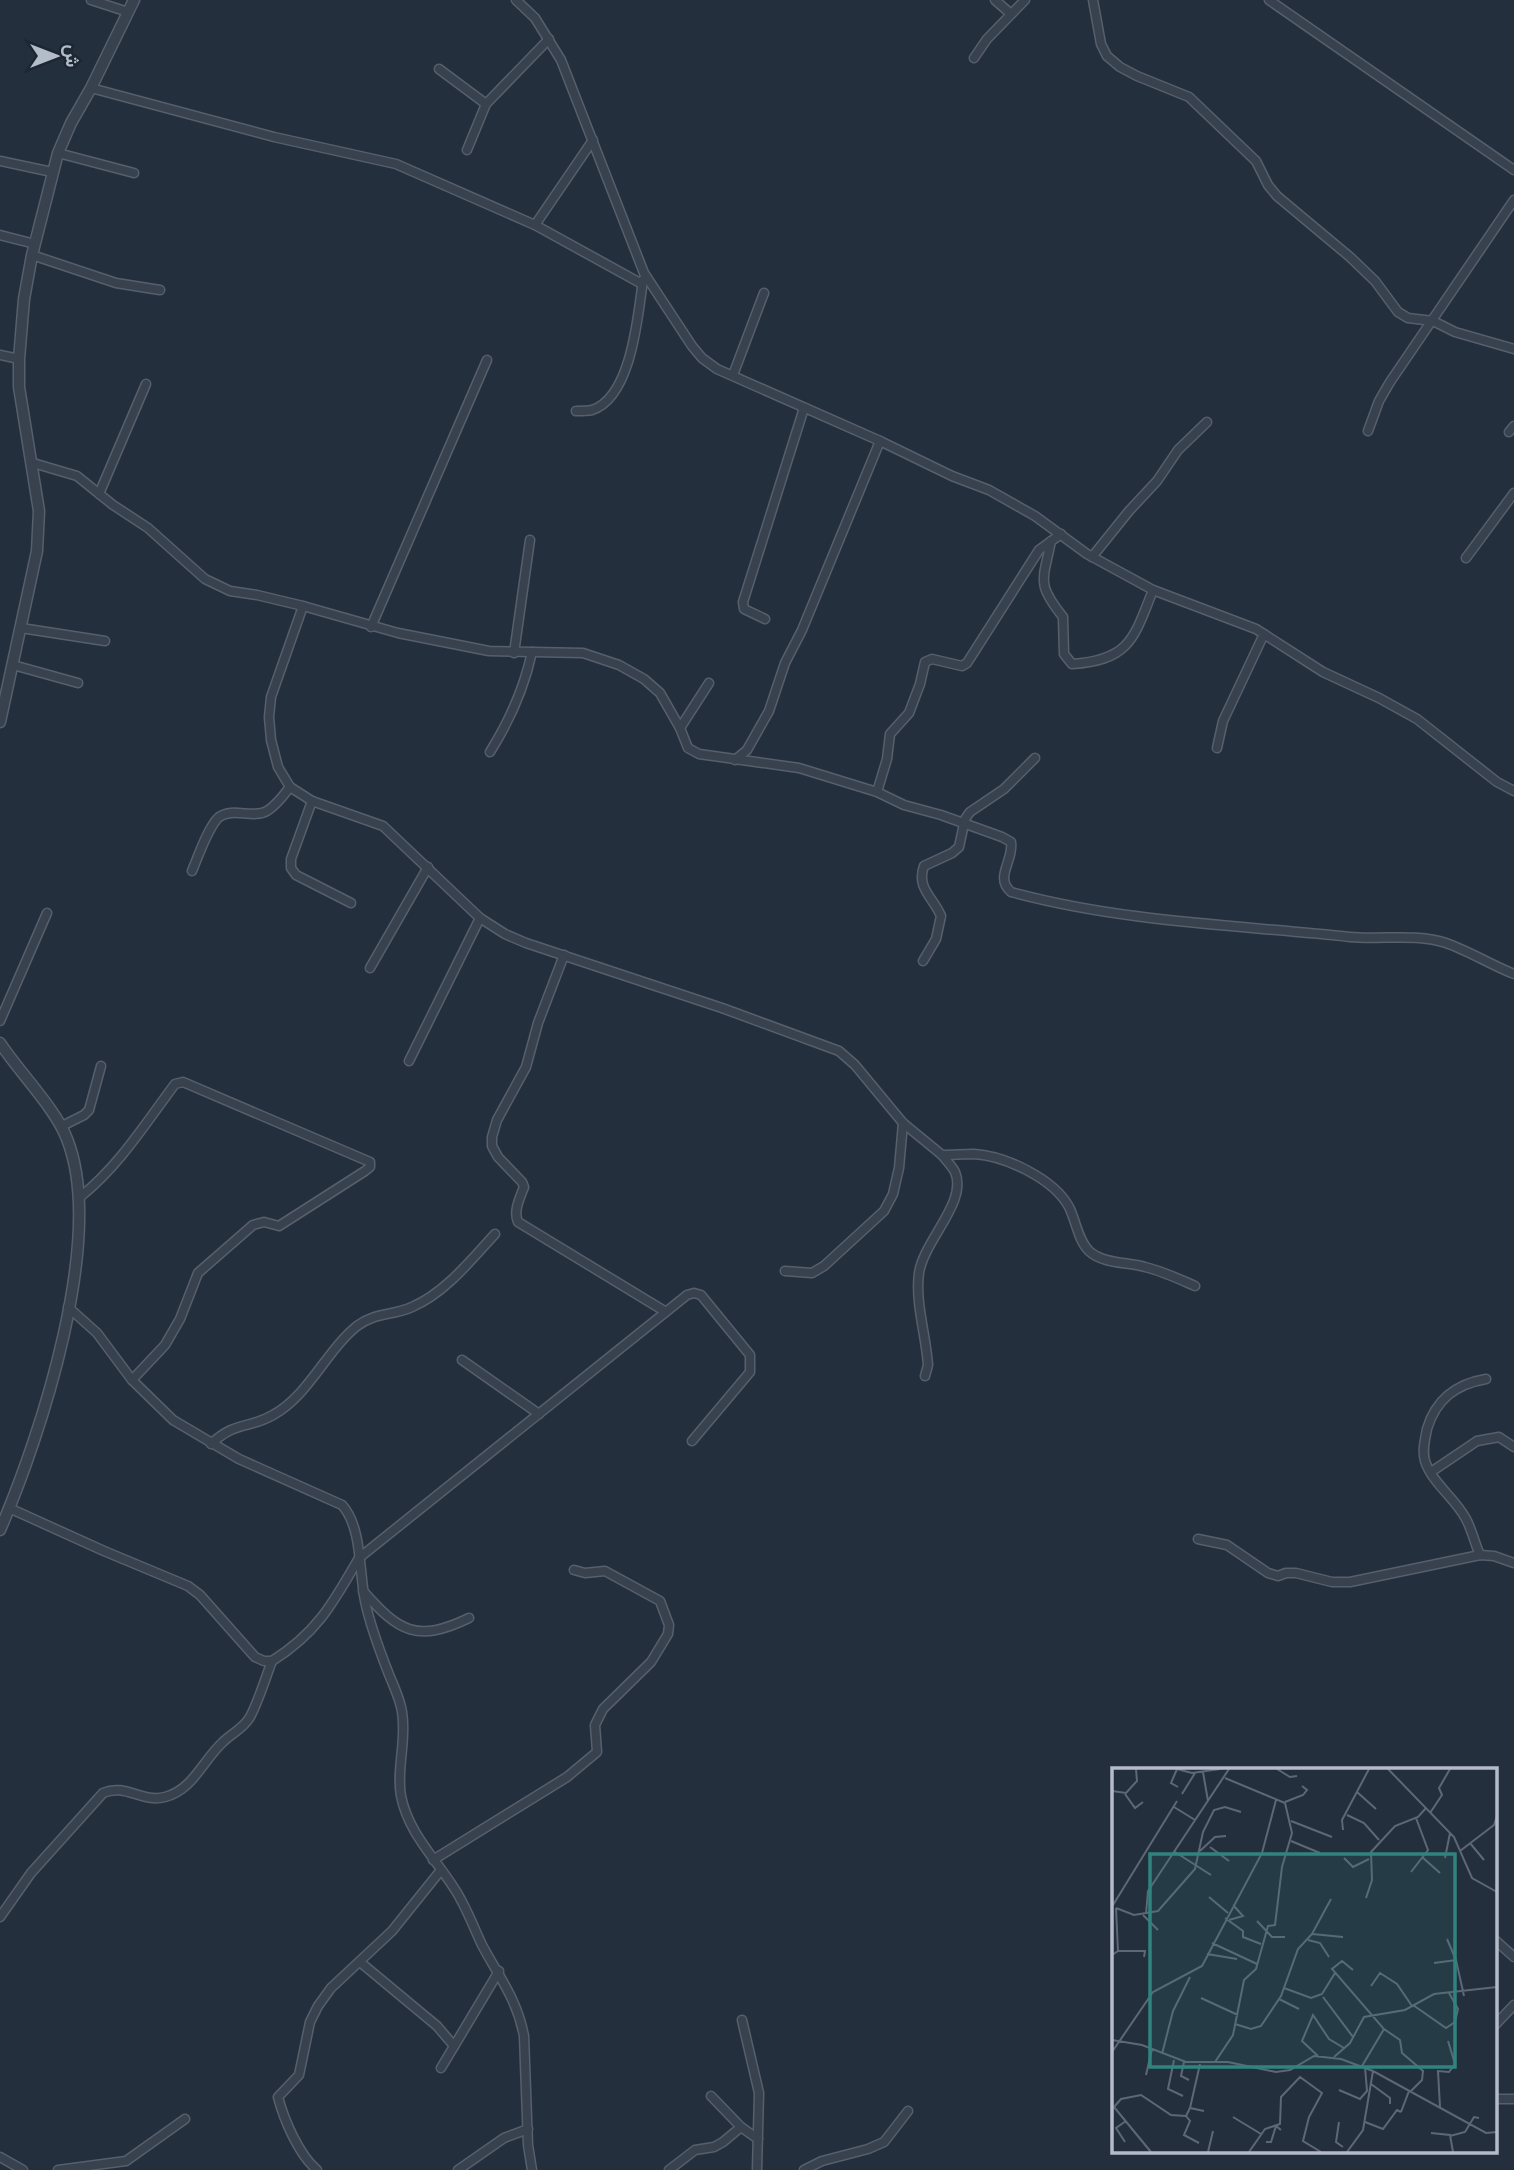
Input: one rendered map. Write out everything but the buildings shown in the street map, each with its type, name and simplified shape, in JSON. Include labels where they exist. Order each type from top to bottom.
[{"type":"street","points":[[91,0],[128,12]]},
{"type":"street","points":[[0,722],[37,551],[39,512],[21,399],[19,359],[24,299],[32,255],[58,153],[134,0]]},
{"type":"street","points":[[516,0],[535,18],[549,39],[571,84],[644,273],[702,358],[717,369],[952,476],[989,490],[1035,516],[1092,557],[1153,590],[1264,634],[1323,672],[1417,719],[1497,782],[1514,791]]},
{"type":"street","points":[[995,0],[1010,14]]},
{"type":"street","points":[[974,58],[1025,0]]},
{"type":"street","points":[[1093,0],[1101,44],[1107,56],[1137,76],[1189,97],[1256,161],[1277,196],[1375,281],[1398,312],[1408,318],[1433,321],[1455,332],[1514,349]]},
{"type":"street","points":[[1269,0],[1514,170]]},
{"type":"street","points":[[467,150],[486,104],[549,39]]},
{"type":"street","points":[[439,69],[486,104]]},
{"type":"street","points":[[91,88],[274,137],[396,164],[535,225],[642,284]]},
{"type":"street","points":[[535,225],[593,140]]},
{"type":"street","points":[[58,153],[134,173]]},
{"type":"street","points":[[0,161],[52,172]]},
{"type":"street","points":[[1368,431],[1379,401],[1390,382],[1514,200]]},
{"type":"street","points":[[0,235],[36,244]]},
{"type":"street","points":[[32,255],[116,283],[160,290]]},
{"type":"street","points":[[576,411],[592,410],[604,403],[621,380],[630,356],[644,273]]},
{"type":"street","points":[[733,375],[764,293]]},
{"type":"street","points":[[0,355],[19,359]]},
{"type":"street","points":[[371,626],[487,360]]},
{"type":"street","points":[[99,494],[146,384]]},
{"type":"street","points":[[765,620],[748,613],[743,602],[804,408]]},
{"type":"street","points":[[1092,557],[1157,481],[1178,450],[1207,422]]},
{"type":"street","points":[[735,760],[747,750],[769,711],[785,663],[802,630],[880,441]]},
{"type":"street","points":[[33,463],[77,476],[148,528],[205,579],[230,591],[303,606],[371,626],[489,651],[583,653],[619,665],[644,679],[660,693],[688,747],[699,754],[799,768],[877,792],[904,805],[965,823],[1010,842],[1012,849],[1003,876],[1004,886],[1010,892],[1068,906],[1183,923],[1367,939],[1422,938],[1446,943],[1514,974]]},
{"type":"street","points":[[1466,558],[1514,493]]},
{"type":"street","points":[[877,792],[887,759],[890,734],[909,713],[925,662],[932,659],[962,666],[967,663],[1039,550],[1061,534]]},
{"type":"street","points":[[514,653],[530,540]]},
{"type":"street","points":[[1051,541],[1043,581],[1051,603],[1063,617],[1064,654],[1072,664],[1091,662],[1123,650],[1129,645],[1153,590]]},
{"type":"street","points":[[303,606],[271,697],[269,717],[271,740],[278,767],[290,787],[312,801],[383,826],[480,918],[505,934],[746,1016],[838,1051],[855,1065],[903,1123],[942,1155],[954,1170],[958,1182],[957,1194],[950,1211],[932,1238],[919,1273],[919,1297],[928,1365],[925,1376]]},
{"type":"street","points":[[21,628],[105,641]]},
{"type":"street","points":[[1217,748],[1223,721],[1264,634]]},
{"type":"street","points":[[490,752],[508,723],[526,681],[532,652]]},
{"type":"street","points":[[13,665],[78,683]]},
{"type":"street","points":[[680,728],[709,683]]},
{"type":"street","points":[[923,961],[936,939],[942,916],[928,897],[921,874],[925,866],[959,847],[965,818],[970,812],[1004,789],[1035,758]]},
{"type":"street","points":[[192,871],[213,825],[220,816],[230,813],[259,814],[267,811],[290,787]]},
{"type":"street","points":[[312,801],[291,859],[291,868],[296,875],[351,903]]},
{"type":"street","points":[[370,968],[428,867]]},
{"type":"street","points":[[0,1021],[47,913]]},
{"type":"street","points":[[408,1061],[480,918]]},
{"type":"street","points":[[564,955],[538,1023],[526,1067],[497,1120],[492,1146],[524,1187],[517,1208],[516,1216],[519,1222],[666,1312]]},
{"type":"street","points":[[0,1044],[62,1126],[77,1167],[80,1197],[80,1222],[68,1307],[48,1396],[0,1527]]},
{"type":"street","points":[[62,1126],[89,1110],[101,1066]]},
{"type":"street","points":[[80,1197],[98,1183],[131,1145],[175,1084],[183,1082],[370,1162],[370,1167],[365,1171],[279,1226],[264,1222],[253,1225],[198,1273],[180,1319],[165,1345],[132,1380]]},
{"type":"street","points":[[785,1271],[812,1273],[824,1266],[884,1212],[893,1194],[899,1168],[903,1123]]},
{"type":"street","points":[[942,1155],[974,1154],[992,1157],[1048,1182],[1059,1192],[1069,1208],[1089,1251],[1100,1257],[1144,1267],[1195,1286]]},
{"type":"street","points":[[211,1444],[233,1427],[273,1415],[296,1395],[354,1328],[372,1316],[410,1309],[424,1301],[460,1272],[495,1234]]},
{"type":"street","points":[[0,1917],[31,1873],[103,1794],[119,1789],[142,1796],[162,1798],[174,1794],[193,1780],[221,1743],[242,1728],[250,1717],[272,1661],[312,1630],[326,1614],[359,1558],[687,1295],[694,1293],[701,1295],[750,1355],[750,1372],[692,1441]]},
{"type":"street","points":[[68,1307],[109,1346],[132,1380],[173,1420],[211,1444],[295,1485],[342,1504],[349,1512],[355,1525],[363,1591],[373,1633],[402,1708],[405,1737],[399,1777],[406,1815],[469,1913],[483,1946],[515,2002],[520,2018],[524,2036],[532,2170]]},
{"type":"street","points":[[462,1360],[539,1414]]},
{"type":"street","points":[[1480,1555],[1466,1519],[1425,1461],[1423,1444],[1430,1420],[1440,1401],[1455,1389],[1486,1379]]},
{"type":"street","points":[[1431,1472],[1477,1441],[1499,1437],[1514,1447]]},
{"type":"street","points":[[9,1508],[86,1544],[188,1586],[200,1595],[255,1657],[272,1661]]},
{"type":"street","points":[[1198,1539],[1227,1545],[1268,1573],[1278,1576],[1296,1573],[1332,1582],[1350,1582],[1480,1555],[1494,1556],[1514,1563]]},
{"type":"street","points":[[433,1860],[567,1777],[591,1759],[597,1752],[595,1725],[603,1709],[651,1662],[668,1633],[666,1614],[660,1601],[605,1571],[585,1573],[575,1570]]},
{"type":"street","points":[[363,1591],[381,1611],[402,1626],[418,1632],[432,1632],[469,1618]]},
{"type":"street","points":[[317,2170],[300,2149],[278,2097],[299,2075],[310,2022],[318,2006],[331,1988],[392,1931],[441,1870]]},
{"type":"street","points":[[1496,1941],[1514,1957]]},
{"type":"street","points":[[360,1962],[437,2026],[454,2046]]},
{"type":"street","points":[[440,2068],[499,1971]]},
{"type":"street","points":[[1496,2024],[1514,2005]]},
{"type":"street","points":[[742,2020],[759,2093],[757,2170]]},
{"type":"street","points":[[711,2096],[741,2127],[758,2139]]},
{"type":"street","points":[[1496,2099],[1514,2099]]},
{"type":"street","points":[[804,2170],[821,2161],[884,2142],[908,2111]]},
{"type":"street","points":[[58,2170],[126,2161],[185,2119]]},
{"type":"street","points":[[669,2170],[695,2150],[715,2147],[741,2127]]},
{"type":"street","points":[[458,2170],[504,2138],[528,2129]]},
{"type":"street","points":[[0,2157],[23,2170]]}]
